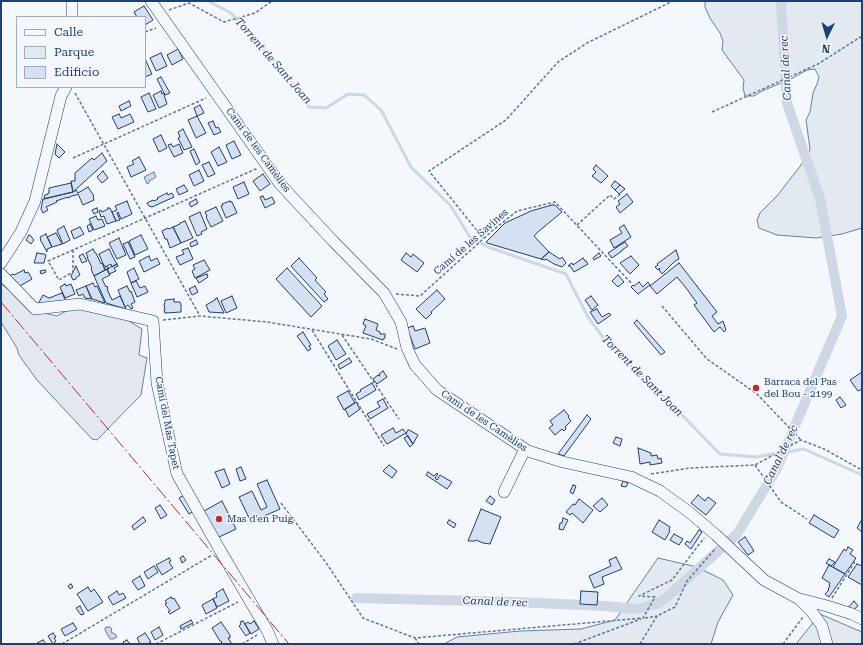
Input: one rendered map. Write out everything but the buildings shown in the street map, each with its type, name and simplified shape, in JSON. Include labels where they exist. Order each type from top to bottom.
[{"type":"street","points":[[72,1],[72,16]]},
{"type":"street","name":"Camí de les Camèlies","points":[[151,1],[280,184],[332,241],[384,293],[401,322],[407,348],[415,365],[437,390],[528,451],[563,462],[631,477],[660,491],[690,512],[764,580],[799,599],[822,626],[827,644]]},
{"type":"street","points":[[1,263],[21,232],[35,201],[62,96],[71,90]]},
{"type":"street","points":[[1,274],[35,309],[80,304],[153,321]]},
{"type":"street","name":"Camí del Mas Tapet","points":[[153,321],[157,382],[177,474],[249,598],[273,644]]},
{"type":"street","points":[[504,492],[525,449]]},
{"type":"street","points":[[799,599],[827,606],[852,614],[862,619]]},
{"type":"path","points":[[160,13],[188,3],[224,22],[255,13],[272,1]]},
{"type":"path","points":[[484,238],[429,171],[506,120],[558,62],[587,43],[673,1]]},
{"type":"path","points":[[712,112],[818,64],[862,36]]},
{"type":"path","points":[[71,90],[200,316]]},
{"type":"path","points":[[73,158],[217,93]]},
{"type":"path","points":[[73,250],[73,272],[59,280],[48,262],[73,250],[267,164]]},
{"type":"path","points":[[576,225],[610,195],[614,199],[622,193]]},
{"type":"path","name":"Camí de les Savines","points":[[384,293],[420,296],[484,238],[517,211],[555,202],[632,284]]},
{"type":"path","points":[[662,306],[707,359],[757,394],[801,440],[824,449],[862,470]]},
{"type":"path","points":[[153,321],[200,316],[267,322],[371,339],[410,354]]},
{"type":"path","points":[[312,329],[384,446]]},
{"type":"path","points":[[342,334],[399,420]]},
{"type":"path","points":[[631,477],[691,468],[755,465],[801,440]]},
{"type":"path","points":[[755,465],[781,502],[807,519]]},
{"type":"path","points":[[281,503],[327,564],[363,618],[415,638],[657,616],[675,607],[687,581],[722,541]]},
{"type":"path","points":[[574,644],[643,618],[655,597],[640,596],[672,580],[710,530]]},
{"type":"path","points":[[62,644],[220,550]]},
{"type":"path","points":[[827,606],[856,560]]},
{"type":"path","points":[[156,644],[238,602],[249,598]]},
{"type":"path","points":[[783,644],[808,609]]},
{"type":"path","points":[[640,644],[657,616]]},
{"type":"path","points":[[242,644],[267,630]]},
{"type":"path","points":[[415,638],[419,644]]},
{"type":"green space","points":[[705,1],[862,1],[862,228],[842,234],[816,238],[777,235],[759,228],[757,220],[760,213],[777,196],[801,165],[810,149],[806,120],[810,112],[813,93],[819,77],[815,69],[807,70],[754,96],[745,96],[743,88],[744,80],[722,50],[723,41],[705,7]]},
{"type":"green space","points":[[658,558],[697,567],[723,580],[733,595],[718,622],[711,644],[444,644],[457,637],[520,631],[581,629],[615,620]]},
{"type":"green space","points":[[820,614],[862,632],[862,644],[796,644]]},
{"type":"shaded area","points":[[154,172],[156,177],[147,184],[144,177]]},
{"type":"shaded area","points":[[1,284],[8,289],[27,309],[57,316],[74,307],[126,319],[142,329],[139,355],[147,358],[141,395],[97,440],[92,439],[37,380],[19,355],[17,348],[1,322]]},
{"type":"shaded area","points":[[107,627],[112,629],[111,632],[117,637],[110,639],[105,630]]},
{"type":"waterway","name":"Torrent de Sant Joan","points":[[208,1],[231,13],[283,70],[309,107],[326,108],[348,94],[364,95],[381,110],[411,167],[450,205],[470,237],[488,247],[566,274],[588,317],[605,340],[720,454],[756,457],[804,449],[862,475]]},
{"type":"waterway","name":"Canal de rec","points":[[356,598],[513,602],[637,609],[659,603],[737,534],[776,470],[842,316],[820,199],[787,103],[781,4],[783,1]]},
{"type":"power","points":[[1,302],[289,644]]},
{"type":"place","name":"Barraca del Pas del Bou - 2199","points":[[756,388]]},
{"type":"place","name":"Mas d'en Puig","points":[[219,519]]}]
